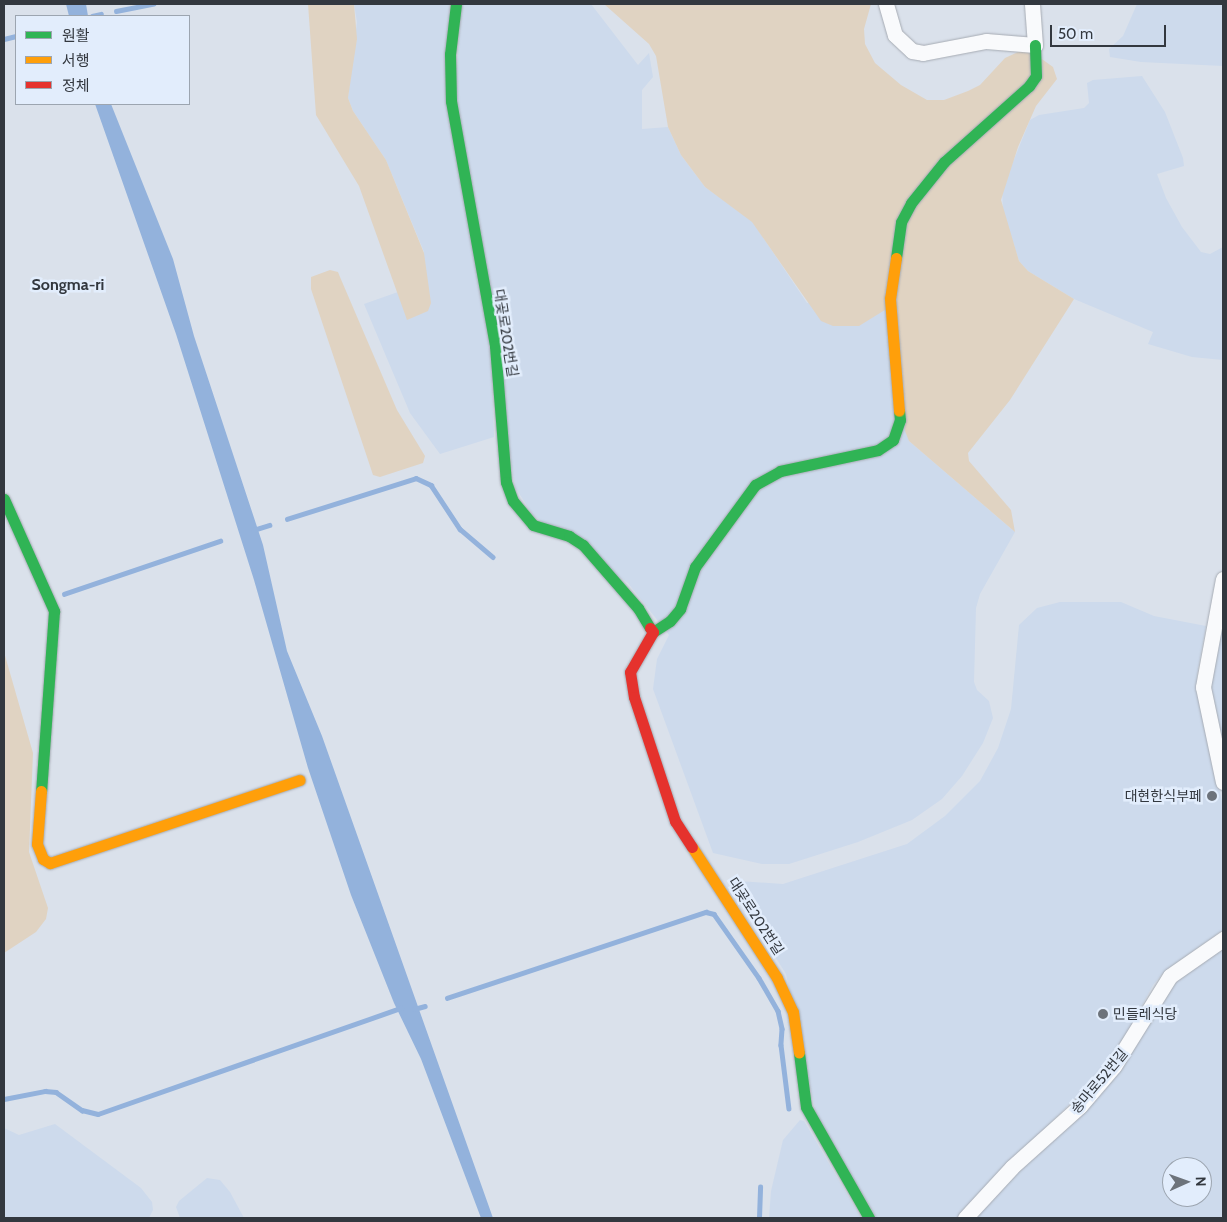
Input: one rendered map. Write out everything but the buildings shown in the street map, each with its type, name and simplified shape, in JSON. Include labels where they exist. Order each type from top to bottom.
[{"type":"street","name":"대곶로202번길","points":[[456,4],[450,54],[450,101],[495,346],[506,482],[517,507],[533,525],[569,536],[583,544],[638,608],[653,632]]},
{"type":"street","points":[[886,4],[895,35],[912,51],[923,53],[986,41],[1036,45],[1032,4]]},
{"type":"street","name":"대곶로202번길","points":[[869,1218],[806,1107],[793,1012],[778,978],[675,821],[634,697],[630,672],[653,632],[670,621],[680,609],[696,567],[755,485],[767,476],[780,471],[887,448],[898,432],[898,390],[890,299],[901,222],[911,202],[944,162],[1029,86],[1036,76],[1036,45]]},
{"type":"street","points":[[4,499],[54,611],[37,844],[43,859],[50,863],[59,862],[300,780]]},
{"type":"street","points":[[1223,579],[1203,687],[1223,782]]},
{"type":"street","name":"송마로52번길","points":[[965,1218],[1012,1167],[1080,1106],[1108,1073],[1170,976],[1223,939]]},
{"type":"shaded area","points":[[308,4],[354,4],[357,39],[348,98],[353,111],[386,160],[424,253],[431,303],[428,311],[407,320],[359,186],[316,115]]},
{"type":"shaded area","points":[[354,4],[449,4],[491,353],[494,437],[440,454],[410,413],[364,304],[398,292],[408,320],[424,252],[386,160],[353,111],[348,98],[357,22]]},
{"type":"shaded area","points":[[461,4],[591,4],[638,65],[649,53],[653,77],[642,90],[642,129],[668,127],[681,155],[705,187],[752,221],[807,303],[893,304],[909,441],[1015,532],[980,594],[976,608],[974,682],[977,690],[989,701],[993,718],[983,743],[962,776],[942,799],[912,820],[858,842],[789,864],[762,864],[713,853],[653,689],[657,659],[669,635],[628,583],[533,515],[515,487],[456,85]]},
{"type":"shaded area","points":[[604,4],[871,4],[864,29],[865,44],[875,63],[901,85],[927,100],[944,100],[980,85],[1005,58],[1018,52],[1032,52],[1053,67],[1057,79],[1036,106],[1018,147],[1001,200],[1019,261],[1028,271],[1074,299],[1010,400],[968,453],[969,461],[1011,510],[1015,532],[909,441],[905,431],[893,305],[859,326],[833,326],[821,321],[752,222],[705,187],[681,155],[668,127],[656,56],[649,44]]},
{"type":"shaded area","points":[[1137,4],[1220,4],[1223,6],[1223,66],[1141,62],[1110,57],[1109,49],[1123,36]]},
{"type":"shaded area","points":[[1142,76],[1165,112],[1183,158],[1184,166],[1157,174],[1166,198],[1182,227],[1201,252],[1210,254],[1223,247],[1223,360],[1192,357],[1148,344],[1153,332],[1074,299],[1028,271],[1019,261],[1003,210],[1002,189],[1030,120],[1039,115],[1084,108],[1089,103],[1087,83],[1093,80]]},
{"type":"shaded area","points":[[330,270],[338,272],[397,410],[425,456],[423,463],[380,477],[373,475],[311,289],[311,277]]},
{"type":"shaded area","points":[[1223,600],[1223,762],[1209,680]]},
{"type":"shaded area","points":[[1060,602],[1121,602],[1154,616],[1206,626],[1197,675],[1197,690],[1223,806],[1223,930],[1165,971],[1153,985],[1122,1043],[1104,1069],[957,1218],[877,1218],[817,1118],[786,974],[742,905],[736,892],[738,881],[783,884],[907,844],[945,816],[980,781],[998,748],[1011,709],[1019,625],[1037,608]]},
{"type":"shaded area","points":[[4,652],[33,753],[29,852],[48,908],[46,919],[36,932],[4,953]]},
{"type":"shaded area","points":[[1223,945],[1223,1218],[972,1218],[1033,1155],[1177,979]]},
{"type":"shaded area","points":[[800,1120],[804,1121],[861,1218],[769,1218],[771,1191],[783,1140]]},
{"type":"shaded area","points":[[55,1124],[141,1188],[152,1202],[153,1210],[149,1218],[4,1218],[4,1128],[19,1135]]},
{"type":"shaded area","points":[[207,1178],[220,1180],[230,1192],[244,1218],[180,1218],[176,1207],[179,1201]]},
{"type":"water","points":[[66,4],[86,4],[88,15],[69,15]]},
{"type":"water","points":[[95,105],[111,105],[173,259],[194,336],[263,545],[287,651],[322,736],[493,1218],[481,1218],[421,1059],[394,1003],[351,895],[308,768],[254,580],[176,334]]},
{"type":"waterway","points":[[116,11],[153,4]]},
{"type":"waterway","points":[[96,15],[101,14]]},
{"type":"waterway","points":[[4,39],[15,36]]},
{"type":"waterway","points":[[287,519],[416,478],[431,485],[460,529],[493,557]]},
{"type":"waterway","points":[[253,530],[269,525]]},
{"type":"waterway","points":[[64,594],[220,541]]},
{"type":"waterway","points":[[447,998],[706,912],[714,914],[759,978],[778,1011],[782,1029],[781,1045],[789,1109]]},
{"type":"waterway","points":[[414,1009],[425,1006]]},
{"type":"waterway","points":[[4,1099],[45,1091],[56,1092],[82,1110],[98,1114],[401,1008]]},
{"type":"waterway","points":[[759,1218],[760,1187]]},
{"type":"traffic: fast","points":[[456,4],[450,54],[451,101],[495,346],[506,482],[513,501],[533,525],[569,536],[583,545],[638,608],[650,628]]},
{"type":"traffic: fast","points":[[896,258],[901,222],[911,203],[944,162],[1029,86],[1036,76],[1035,45]]},
{"type":"traffic: fast","points":[[653,632],[670,621],[680,609],[695,567],[755,485],[780,471],[878,450],[893,440],[900,420],[899,411]]},
{"type":"traffic: fast","points":[[4,499],[54,611],[41,791]]},
{"type":"traffic: fast","points":[[799,1053],[806,1107],[869,1218]]},
{"type":"traffic: slow","points":[[896,258],[890,299],[899,411]]},
{"type":"traffic: slow","points":[[41,791],[37,844],[43,859],[50,863],[300,780]]},
{"type":"traffic: slow","points":[[692,847],[777,978],[793,1012],[799,1053]]},
{"type":"traffic: jam","points":[[650,628],[653,632],[630,672],[634,697],[675,821],[692,847]]},
{"type":"place","name":"대현한식부페","points":[[1212,796]]},
{"type":"place","name":"민들레식당","points":[[1103,1014]]},
{"type":"district","name":"Songma-ri","points":[[68,285]]}]
